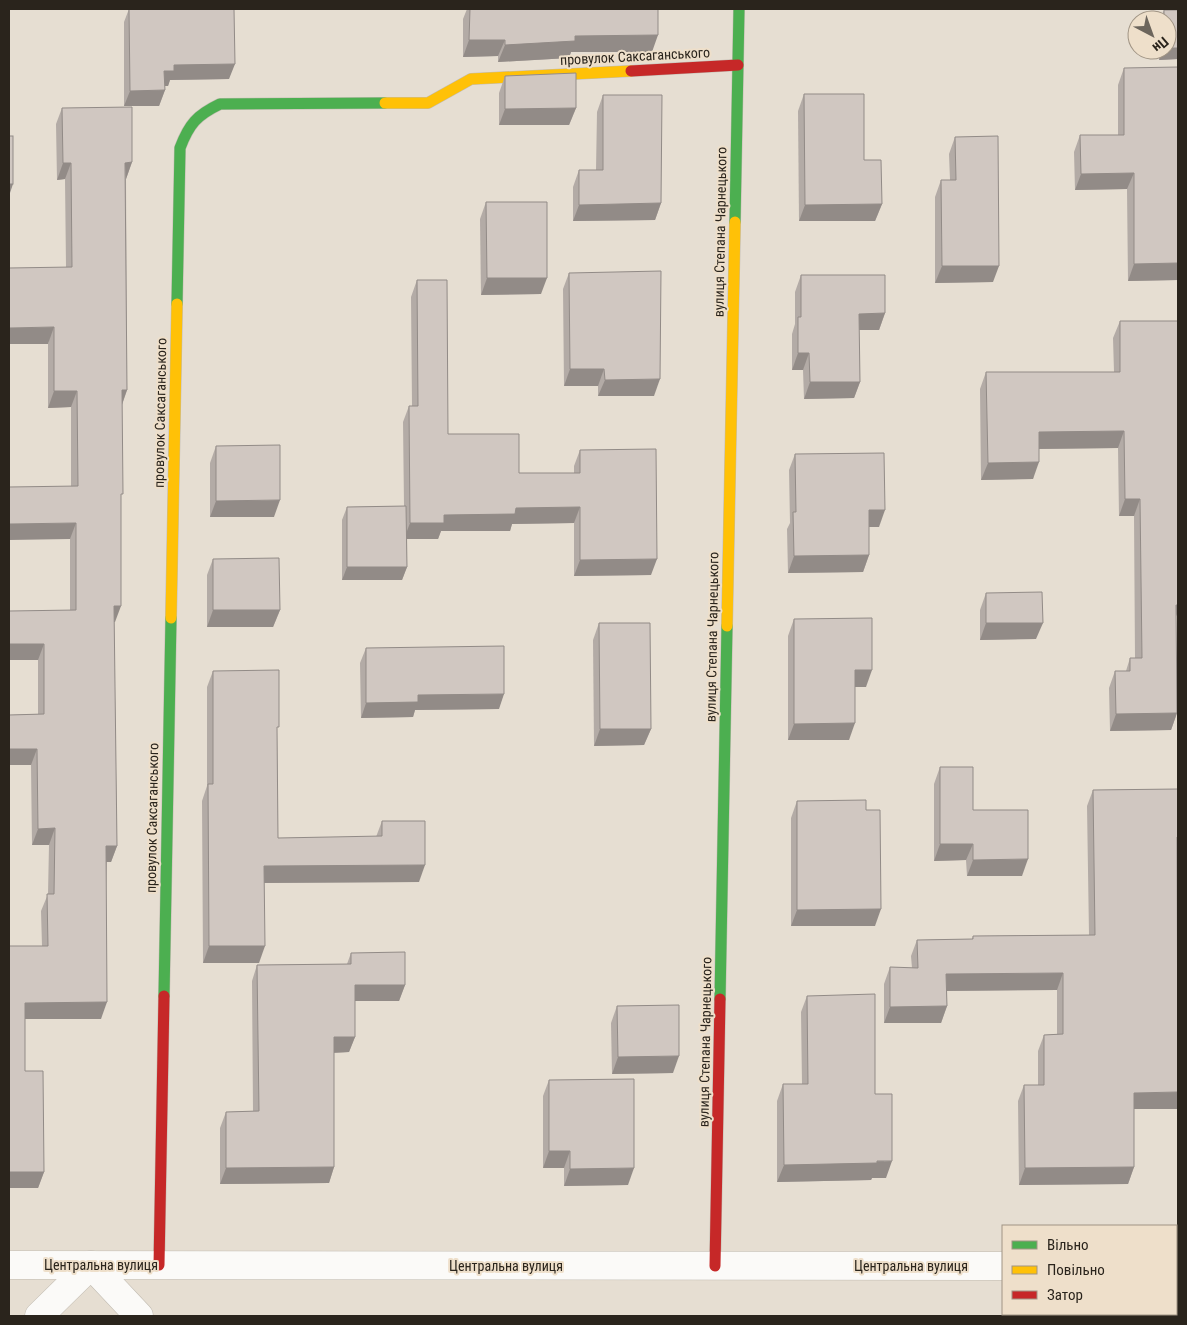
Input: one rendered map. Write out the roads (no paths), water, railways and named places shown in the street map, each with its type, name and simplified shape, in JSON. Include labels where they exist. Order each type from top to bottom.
[{"type":"street","name":"вулиця Степана Чарнецького","points":[[715,1266],[739,9]]},
{"type":"street","name":"провулок Саксаганського","points":[[158,1265],[180,148],[188,126],[203,112],[220,104],[428,102],[471,79],[738,65]]},
{"type":"street","name":"Центральна вулиця","points":[[9,1265],[1002,1266]]},
{"type":"street","points":[[39,1316],[91,1265],[139,1316]]}]
